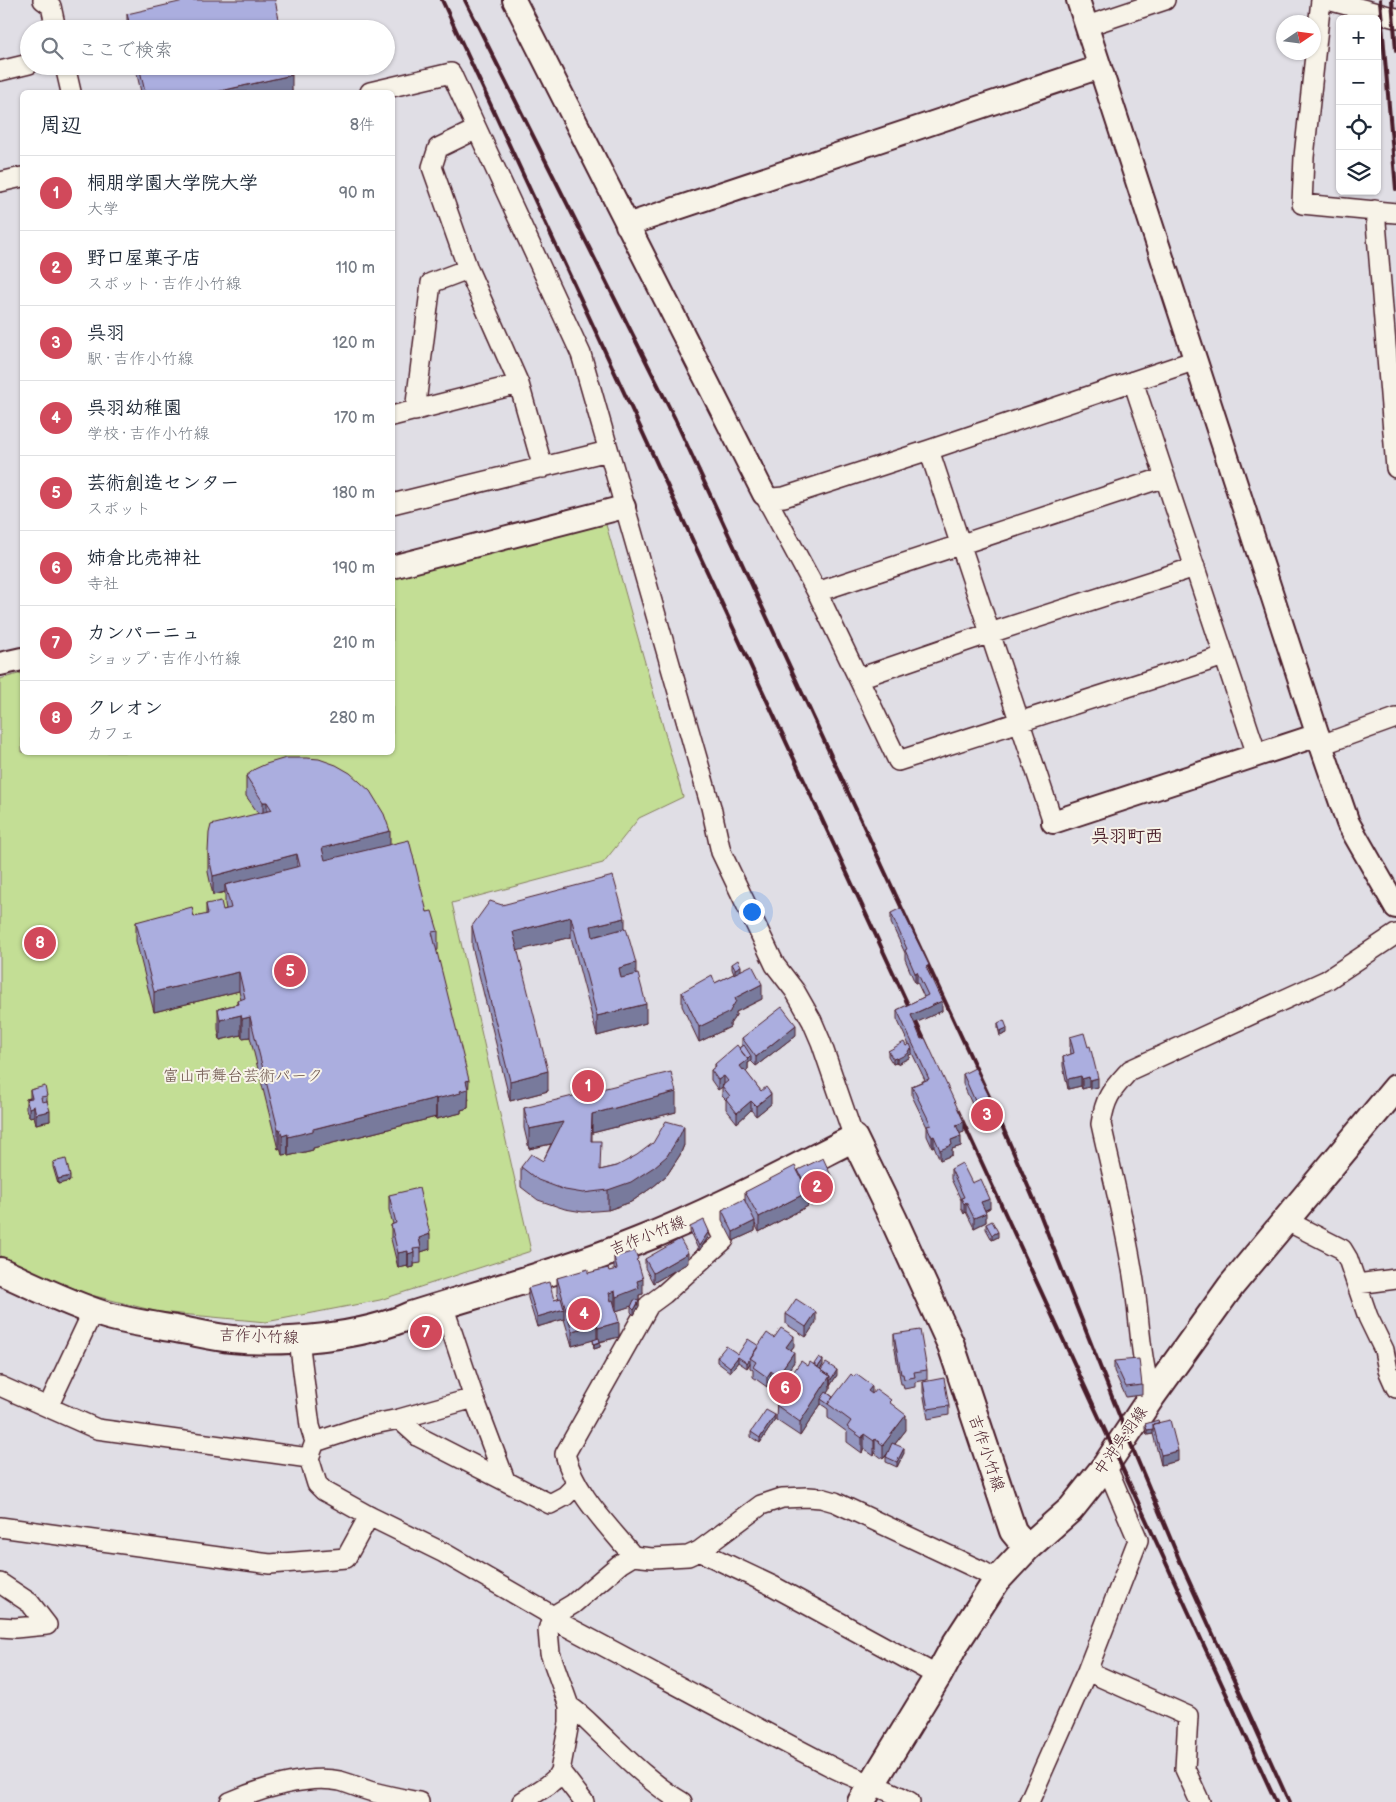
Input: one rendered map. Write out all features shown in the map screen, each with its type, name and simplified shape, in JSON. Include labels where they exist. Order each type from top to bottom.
[{"type":"main road","name":"中沖呉羽線","points":[[867,1793],[956,1643],[997,1580],[1027,1548],[1071,1509],[1106,1465],[1152,1396],[1231,1286],[1396,1088]]},
{"type":"main road","name":"吉作小竹線","points":[[0,1271],[93,1311],[143,1324],[232,1339],[299,1340],[357,1331],[394,1322],[443,1305],[532,1279],[639,1241],[710,1211],[854,1138],[893,1218],[950,1346],[1013,1531],[1027,1548]]},
{"type":"street","points":[[43,0],[51,6],[54,20]]},
{"type":"street","points":[[514,0],[764,494],[817,592],[898,761],[1224,656]]},
{"type":"street","points":[[1078,0],[1319,740],[1348,823],[1396,907]]},
{"type":"street","points":[[1087,26],[1165,0]]},
{"type":"street","points":[[1321,0],[1304,157],[1302,204],[1396,213]]},
{"type":"street","points":[[1328,0],[1396,18]]},
{"type":"street","points":[[0,71],[20,66]]},
{"type":"street","points":[[627,225],[1100,67]]},
{"type":"street","points":[[379,90],[451,73],[581,354],[711,807],[721,852],[775,965],[794,991],[812,1021],[854,1138]]},
{"type":"street","points":[[67,75],[71,90]]},
{"type":"street","points":[[477,130],[438,148],[432,167],[468,269],[519,384],[543,468]]},
{"type":"street","points":[[0,182],[20,177]]},
{"type":"street","points":[[1374,210],[1396,468]]},
{"type":"street","points":[[415,411],[431,283],[468,269]]},
{"type":"street","points":[[764,494],[772,498],[784,496],[929,450],[1196,360]]},
{"type":"street","points":[[1134,381],[1257,755]]},
{"type":"street","points":[[395,415],[519,384]]},
{"type":"street","points":[[929,450],[1053,822],[1257,755],[1319,740],[1394,728]]},
{"type":"street","points":[[395,503],[608,451]]},
{"type":"street","points":[[817,592],[960,543],[1165,477]]},
{"type":"street","points":[[395,566],[624,507]]},
{"type":"street","points":[[859,678],[990,633],[1195,567]]},
{"type":"street","points":[[0,664],[20,659]]},
{"type":"street","points":[[1152,1396],[1146,1378],[1134,1276],[1123,1218],[1100,1124],[1110,1092],[1130,1070],[1327,980],[1396,934]]},
{"type":"street","points":[[632,1556],[576,1485],[568,1468],[565,1454],[649,1304],[664,1294],[724,1240],[710,1211]]},
{"type":"street","points":[[1285,1220],[1342,1249],[1348,1259],[1358,1284],[1361,1299],[1384,1350],[1388,1370],[1396,1388]]},
{"type":"street","points":[[1358,1284],[1396,1279]]},
{"type":"street","points":[[443,1305],[474,1398],[505,1480]]},
{"type":"street","points":[[48,1407],[93,1311]]},
{"type":"street","points":[[299,1340],[317,1484],[324,1491],[369,1516],[444,1553],[564,1624],[846,1775],[867,1793],[910,1802]]},
{"type":"street","points":[[0,1386],[97,1429],[312,1450],[364,1426],[399,1419],[474,1398]]},
{"type":"street","points":[[399,1419],[419,1437],[550,1504],[565,1496],[576,1485]]},
{"type":"street","points":[[1029,1802],[1087,1671],[1138,1540],[1106,1465]]},
{"type":"street","points":[[522,1802],[556,1778],[560,1771],[569,1723],[570,1706],[550,1653],[548,1630],[553,1616],[573,1604],[632,1556],[652,1558],[688,1556],[699,1551],[753,1510],[768,1501],[782,1498],[821,1498],[835,1502],[873,1519],[997,1580]]},
{"type":"street","points":[[0,1527],[270,1564],[346,1558],[369,1516]]},
{"type":"street","points":[[699,1551],[773,1586],[938,1676]]},
{"type":"street","points":[[0,1583],[30,1603],[47,1625],[15,1628],[0,1627]]},
{"type":"street","points":[[1087,1671],[1188,1716],[1185,1769],[1200,1802]]},
{"type":"street","points":[[570,1706],[581,1713],[602,1736],[668,1799]]},
{"type":"street","points":[[560,1771],[584,1802]]},
{"type":"street","points":[[230,1802],[295,1782],[326,1780],[339,1781],[372,1792],[419,1802]]},
{"type":"green space","name":"富山市舞台芸術パーク","points":[[605,521],[683,797],[639,818],[603,863],[452,903],[531,1251],[380,1300],[266,1322],[159,1312],[79,1292],[0,1257],[0,679],[20,674],[20,755],[395,755],[395,576]]},
{"type":"building","points":[[188,0],[275,0],[279,20],[129,20],[127,14]]},
{"type":"building","points":[[141,75],[292,75],[225,90],[145,90]]},
{"type":"building","points":[[286,758],[319,759],[336,765],[350,773],[370,791],[384,814],[390,831],[322,848],[325,860],[409,840],[427,912],[432,911],[438,931],[432,932],[469,1080],[466,1081],[468,1089],[460,1091],[461,1093],[313,1129],[313,1131],[288,1137],[288,1134],[282,1136],[280,1129],[278,1129],[250,1017],[242,1019],[241,1015],[220,1020],[218,1009],[238,1004],[237,1001],[245,998],[239,972],[154,992],[136,922],[192,907],[194,917],[208,914],[206,904],[221,901],[223,910],[231,908],[225,885],[300,866],[297,854],[213,876],[208,852],[211,825],[272,810],[267,802],[263,802],[246,776],[266,764]]},
{"type":"building","points":[[613,876],[625,918],[591,926],[593,937],[626,928],[636,963],[619,968],[621,978],[638,974],[646,1004],[597,1016],[571,917],[513,932],[548,1071],[510,1081],[472,926],[490,901],[502,905]]},
{"type":"building","points":[[901,908],[929,965],[926,967],[942,1001],[911,1015],[921,1039],[925,1038],[964,1122],[956,1125],[961,1136],[951,1140],[952,1145],[940,1150],[927,1126],[931,1125],[912,1086],[929,1079],[897,1010],[928,995],[917,972],[915,973],[891,913]]},
{"type":"building","points":[[738,960],[741,966],[735,969],[732,964]]},
{"type":"building","points":[[752,965],[762,984],[735,998],[736,1001],[730,1012],[699,1027],[682,992],[712,975],[715,983]]},
{"type":"building","points":[[782,1007],[796,1025],[756,1057],[742,1038]]},
{"type":"building","points":[[1004,1020],[1007,1028],[1000,1031],[998,1023]]},
{"type":"building","points":[[1084,1033],[1088,1047],[1090,1046],[1098,1078],[1090,1080],[1089,1077],[1082,1079],[1081,1076],[1068,1079],[1063,1057],[1074,1053],[1070,1037]]},
{"type":"building","points":[[904,1042],[906,1046],[910,1044],[912,1049],[908,1051],[909,1053],[893,1059],[888,1051]]},
{"type":"building","points":[[737,1045],[748,1060],[740,1066],[761,1091],[766,1087],[771,1094],[756,1106],[751,1101],[737,1113],[726,1099],[730,1096],[722,1086],[728,1081],[724,1076],[718,1080],[711,1070],[716,1066],[715,1064]]},
{"type":"building","points":[[744,1045],[751,1056],[748,1059],[739,1049]]},
{"type":"building","points":[[975,1068],[989,1096],[976,1103],[963,1074]]},
{"type":"building","points":[[671,1072],[676,1092],[592,1114],[591,1141],[601,1141],[600,1170],[617,1166],[637,1155],[653,1143],[666,1121],[684,1126],[667,1156],[631,1182],[608,1190],[583,1193],[565,1190],[538,1180],[521,1167],[531,1154],[543,1161],[563,1122],[529,1129],[524,1108]]},
{"type":"building","points":[[45,1086],[47,1096],[41,1097],[42,1102],[47,1101],[50,1111],[36,1114],[34,1106],[29,1108],[26,1099],[32,1098],[30,1090]]},
{"type":"building","points":[[823,1158],[835,1184],[811,1196],[798,1170]]},
{"type":"building","points":[[66,1159],[70,1176],[58,1179],[53,1162]]},
{"type":"building","points":[[962,1163],[972,1183],[981,1179],[990,1199],[981,1202],[986,1213],[974,1218],[966,1202],[964,1204],[961,1198],[964,1197],[951,1169]]},
{"type":"building","points":[[795,1166],[808,1192],[759,1217],[745,1192]]},
{"type":"building","points":[[419,1188],[430,1234],[419,1238],[421,1248],[413,1249],[414,1252],[408,1254],[408,1251],[398,1253],[391,1225],[396,1223],[389,1195]]},
{"type":"building","points":[[744,1199],[755,1221],[733,1232],[722,1210]]},
{"type":"building","points":[[704,1220],[709,1231],[699,1246],[690,1227]]},
{"type":"building","points":[[992,1221],[998,1232],[992,1235],[986,1224]]},
{"type":"building","points":[[680,1239],[688,1253],[653,1273],[645,1259]]},
{"type":"building","points":[[635,1251],[638,1259],[636,1260],[643,1279],[637,1281],[639,1288],[616,1297],[615,1291],[609,1293],[619,1322],[598,1328],[597,1324],[572,1331],[557,1278],[588,1269],[588,1273],[608,1268],[609,1271],[617,1269],[614,1257]]},
{"type":"building","points":[[549,1282],[554,1300],[561,1298],[564,1309],[537,1317],[528,1288]]},
{"type":"building","points":[[796,1299],[816,1312],[806,1327],[786,1314]]},
{"type":"building","points":[[634,1300],[639,1301],[634,1310],[631,1307]]},
{"type":"building","points":[[781,1328],[794,1336],[786,1347],[794,1352],[777,1376],[771,1371],[767,1377],[753,1367],[756,1362],[750,1358],[767,1333],[774,1338]]},
{"type":"building","points":[[920,1330],[927,1370],[914,1372],[915,1377],[904,1379],[903,1374],[901,1374],[894,1334]]},
{"type":"building","points":[[599,1338],[600,1342],[594,1344],[593,1340]]},
{"type":"building","points":[[748,1339],[759,1346],[747,1363],[738,1357],[730,1367],[717,1357],[726,1346],[738,1354]]},
{"type":"building","points":[[819,1357],[823,1360],[818,1367],[814,1364]]},
{"type":"building","points":[[1139,1359],[1142,1385],[1126,1387],[1114,1361]]},
{"type":"building","points":[[801,1361],[808,1366],[810,1362],[830,1376],[800,1422],[776,1405],[780,1399],[777,1397],[786,1383],[791,1387],[797,1378],[792,1374]]},
{"type":"building","points":[[826,1363],[837,1370],[830,1381],[830,1376],[821,1370]]},
{"type":"building","points":[[851,1374],[854,1377],[856,1374],[872,1386],[868,1391],[872,1394],[876,1389],[891,1400],[889,1402],[906,1415],[883,1445],[864,1434],[862,1438],[847,1427],[851,1421],[828,1404]]},
{"type":"building","points":[[944,1378],[949,1406],[928,1409],[923,1382]]},
{"type":"building","points":[[826,1392],[833,1397],[828,1404],[821,1399]]},
{"type":"building","points":[[766,1410],[775,1415],[760,1438],[751,1432]]},
{"type":"building","points":[[1158,1420],[1159,1423],[1153,1424],[1153,1429],[1147,1430],[1145,1424]]},
{"type":"building","points":[[1170,1420],[1178,1451],[1161,1455],[1153,1424]]},
{"type":"building","points":[[892,1443],[904,1448],[897,1462],[886,1457]]},
{"type":"railway","points":[[442,0],[929,1050]]},
{"type":"railway","points":[[465,0],[675,419],[994,1107],[1040,1214],[1127,1435],[1179,1559],[1289,1802]]},
{"type":"railway","points":[[1380,0],[1396,189]]},
{"type":"railway","points":[[1392,0],[1396,50]]},
{"type":"railway","points":[[958,1111],[1276,1802]]},
{"type":"place","name":"クレオン","points":[[40,943]]},
{"type":"place","name":"芸術創造センター","points":[[290,971]]},
{"type":"place","name":"桐朋学園大学院大学","points":[[588,1086]]},
{"type":"place","name":"呉羽","points":[[987,1115]]},
{"type":"place","name":"野口屋菓子店","points":[[817,1187]]},
{"type":"place","name":"呉羽幼稚園","points":[[584,1314]]},
{"type":"place","name":"カンパーニュ","points":[[426,1332]]},
{"type":"place","name":"姉倉比売神社","points":[[785,1388]]},
{"type":"district","name":"呉羽町西","points":[[1127,836]]}]
